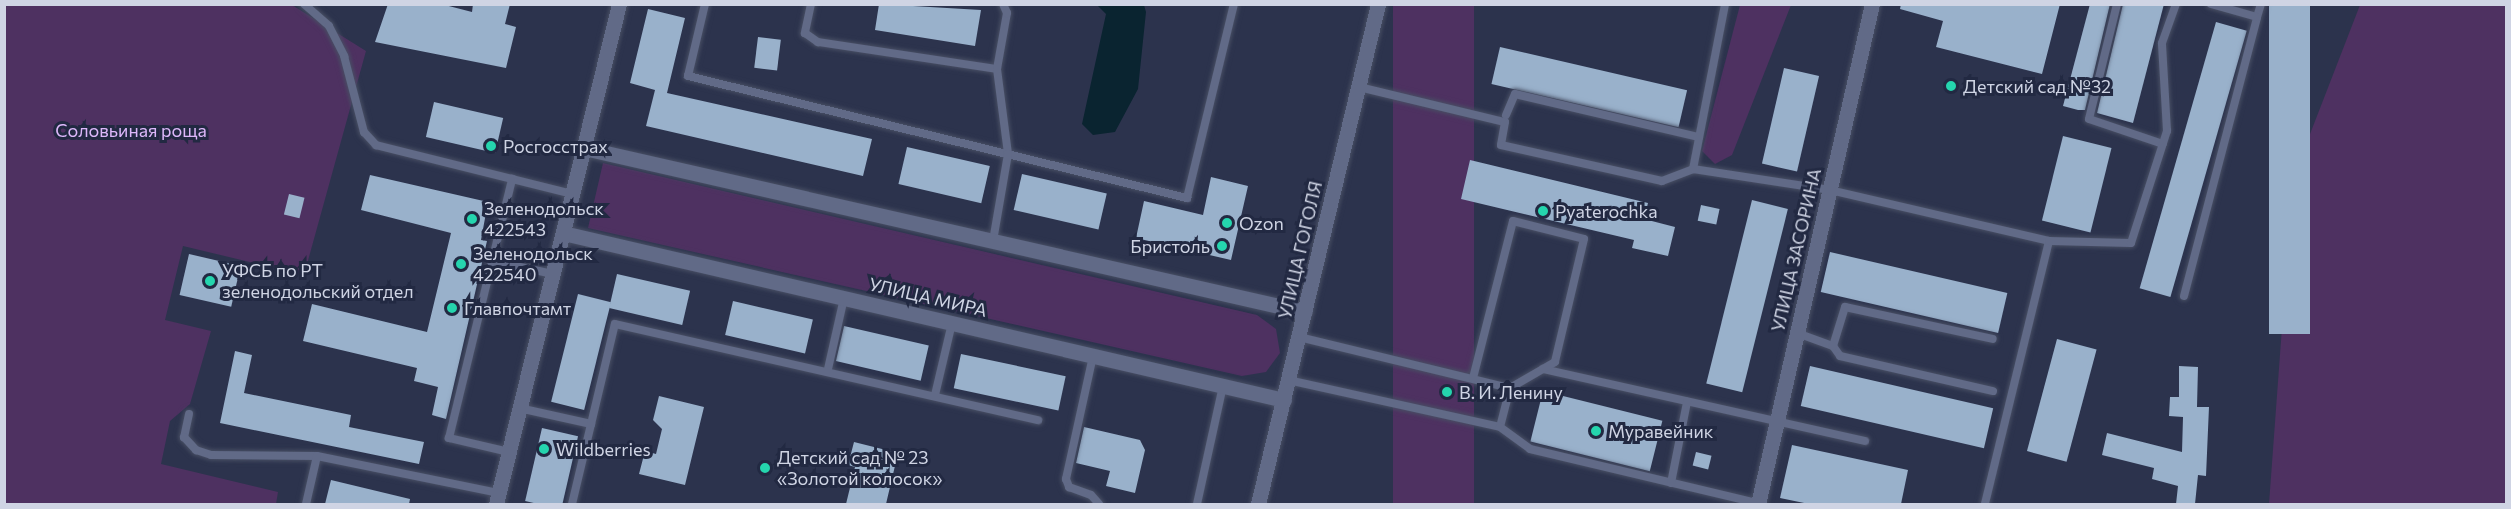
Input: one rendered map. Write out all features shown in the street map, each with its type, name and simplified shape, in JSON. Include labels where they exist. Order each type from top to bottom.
[{"type":"street","points":[[499,501],[519,408],[619,4]]},
{"type":"street","name":"УЛИЦА ГОГОЛЯ","points":[[1258,504],[1378,4]]},
{"type":"street","name":"УЛИЦА ЗАСОРИНА","points":[[1760,504],[1872,4]]},
{"type":"street","points":[[584,148],[1305,312]]},
{"type":"street","name":"УЛИЦА МИРА","points":[[563,233],[1284,400]]},
{"type":"lane","points":[[304,4],[329,26],[344,56],[364,132],[376,145],[573,194]]},
{"type":"lane","points":[[705,4],[688,76],[1187,198],[1234,4]]},
{"type":"lane","points":[[811,4],[805,33],[818,42],[997,69]]},
{"type":"lane","points":[[993,241],[1008,154],[997,69],[1007,13],[1003,4]]},
{"type":"lane","points":[[1693,169],[1725,4]]},
{"type":"lane","points":[[2117,4],[2089,119],[2163,144]]},
{"type":"lane","points":[[1359,87],[1505,122],[1501,145],[1662,181],[1693,169],[1830,190],[2049,241],[2131,243],[2163,144],[2162,43],[2176,4]]},
{"type":"lane","points":[[2211,4],[2257,17]]},
{"type":"lane","points":[[2184,296],[2261,4]]},
{"type":"lane","points":[[1506,116],[1515,94],[1699,137]]},
{"type":"lane","points":[[509,452],[449,438],[512,179]]},
{"type":"lane","points":[[1299,337],[1510,388],[1555,362],[1584,239],[1513,221],[1473,378]]},
{"type":"lane","points":[[1985,504],[2049,241]]},
{"type":"lane","points":[[492,261],[553,274]]},
{"type":"lane","points":[[828,369],[844,298]]},
{"type":"lane","points":[[1833,346],[1845,307],[1994,339]]},
{"type":"lane","points":[[935,395],[952,323]]},
{"type":"lane","points":[[573,504],[615,324],[828,369],[1038,420]]},
{"type":"lane","points":[[1797,333],[1833,346],[1840,356],[1993,392]]},
{"type":"lane","points":[[1093,356],[1066,479],[1069,487],[1091,495],[1099,504]]},
{"type":"lane","points":[[1543,369],[1865,441]]},
{"type":"lane","points":[[1288,380],[1500,427],[1530,450],[1760,504]]},
{"type":"lane","points":[[1197,504],[1223,386]]},
{"type":"lane","points":[[1500,427],[1510,388]]},
{"type":"lane","points":[[1671,483],[1687,402]]},
{"type":"lane","points":[[519,408],[591,424]]},
{"type":"lane","points":[[189,414],[184,437],[196,450],[318,456],[499,501]]},
{"type":"lane","points":[[306,504],[318,456]]},
{"type":"green space","name":"Соловьиная роща","points":[[4,5],[292,5],[366,51],[304,275],[183,246],[165,320],[211,331],[190,404],[170,421],[161,464],[278,492],[276,504],[5,504]]},
{"type":"green space","points":[[1393,5],[1474,5],[1474,504],[1393,504]]},
{"type":"green space","points":[[1740,5],[1791,5],[1732,155],[1715,164],[1702,151]]},
{"type":"green space","points":[[2360,5],[2506,5],[2506,504],[2269,504],[2293,178]]},
{"type":"green space","points":[[603,163],[1257,315],[1276,329],[1280,353],[1266,372],[1242,376],[588,228]]},
{"type":"water","points":[[1097,5],[1144,5],[1146,12],[1138,89],[1115,132],[1093,135],[1082,124],[1106,14]]},
{"type":"building","points":[[388,4],[441,4],[472,12],[473,4],[510,4],[505,24],[516,27],[506,68],[375,42]]},
{"type":"building","points":[[879,4],[981,10],[975,46],[875,30]]},
{"type":"building","points":[[1901,4],[2060,4],[2042,74],[1936,47],[1943,21],[1900,9]]},
{"type":"building","points":[[2090,4],[2110,4],[2085,110],[2078,110],[2063,106]]},
{"type":"building","points":[[2123,4],[2164,4],[2133,123],[2097,113]]},
{"type":"building","points":[[2269,4],[2310,4],[2310,334],[2269,334]]},
{"type":"building","points":[[648,9],[685,18],[667,93],[872,139],[863,176],[646,126],[655,90],[630,83]]},
{"type":"building","points":[[2216,22],[2247,31],[2170,297],[2140,288]]},
{"type":"building","points":[[758,37],[781,40],[777,71],[754,68]]},
{"type":"building","points":[[1500,47],[1687,90],[1679,127],[1491,84]]},
{"type":"building","points":[[1784,68],[1819,76],[1797,172],[1762,163]]},
{"type":"building","points":[[434,102],[503,118],[495,153],[426,137]]},
{"type":"building","points":[[2063,136],[2112,148],[2090,233],[2042,220]]},
{"type":"building","points":[[907,147],[990,166],[981,203],[898,184]]},
{"type":"building","points":[[1470,160],[1648,203],[1644,219],[1675,227],[1668,256],[1632,248],[1634,240],[1461,199]]},
{"type":"building","points":[[1022,174],[1107,194],[1098,230],[1014,210]]},
{"type":"building","points":[[370,175],[488,202],[481,240],[487,241],[446,419],[432,415],[438,387],[414,381],[417,368],[303,341],[312,304],[427,332],[451,233],[361,210]]},
{"type":"building","points":[[1211,177],[1248,186],[1231,260],[1136,238],[1144,201],[1203,215]]},
{"type":"building","points":[[289,194],[305,198],[299,218],[284,214]]},
{"type":"building","points":[[1752,200],[1788,209],[1742,392],[1706,383]]},
{"type":"building","points":[[1701,205],[1720,209],[1716,225],[1698,221]]},
{"type":"building","points":[[1830,252],[2007,293],[1998,333],[1821,292]]},
{"type":"building","name":"УФСБ по РТ зеленодольский отдел","points":[[189,254],[241,266],[231,307],[180,295]]},
{"type":"building","points":[[617,274],[690,291],[682,325],[609,308]]},
{"type":"building","points":[[578,294],[611,302],[584,410],[551,402]]},
{"type":"building","points":[[733,301],[813,319],[805,354],[725,335]]},
{"type":"building","points":[[844,326],[929,346],[921,381],[836,361]]},
{"type":"building","points":[[2057,339],[2097,350],[2067,462],[2027,451]]},
{"type":"building","points":[[235,351],[252,355],[244,393],[351,415],[349,427],[424,442],[419,464],[220,423]]},
{"type":"building","points":[[961,354],[1066,376],[1058,410],[954,388]]},
{"type":"building","points":[[1810,366],[1993,408],[1984,448],[1801,406]]},
{"type":"building","points":[[2179,366],[2198,367],[2197,407],[2209,407],[2206,476],[2198,475],[2195,504],[2176,504],[2178,486],[2152,479],[2154,468],[2102,455],[2107,433],[2182,452],[2183,417],[2169,416],[2170,397],[2179,397]]},
{"type":"building","name":"Муравейник","points":[[1543,391],[1662,421],[1650,471],[1530,441]]},
{"type":"building","points":[[659,396],[704,407],[685,485],[639,474],[645,451],[656,454],[662,429],[653,420]]},
{"type":"building","points":[[1084,427],[1140,440],[1145,450],[1135,493],[1106,486],[1110,471],[1076,463]]},
{"type":"building","points":[[542,428],[578,436],[562,504],[538,504],[525,501]]},
{"type":"building","points":[[854,442],[898,453],[886,504],[846,504],[855,467],[848,465]]},
{"type":"building","points":[[1792,445],[1908,470],[1901,504],[1809,504],[1780,498]]},
{"type":"building","points":[[1696,452],[1712,456],[1708,469],[1693,466]]},
{"type":"building","points":[[331,480],[410,499],[409,504],[325,504]]},
{"type":"place","name":"Детский сад №32","points":[[1951,86]]},
{"type":"place","name":"Росгосстрах","points":[[491,146]]},
{"type":"place","name":"Pyaterochka","points":[[1543,211]]},
{"type":"place","name":"Зеленодольск 422543","points":[[472,219]]},
{"type":"place","name":"Ozon","points":[[1227,223]]},
{"type":"place","name":"Бристоль","points":[[1222,246]]},
{"type":"place","name":"Зеленодольск 422540","points":[[461,264]]},
{"type":"place","name":"УФСБ по РТ зеленодольский отдел","points":[[210,281]]},
{"type":"place","name":"Главпочтамт","points":[[452,308]]},
{"type":"place","name":"В. И. Ленину","points":[[1447,392]]},
{"type":"place","name":"Муравейник","points":[[1596,431]]},
{"type":"place","name":"Wildberries","points":[[544,449]]},
{"type":"place","name":"Детский сад № 23 «Золотой колосок»","points":[[765,468]]}]
